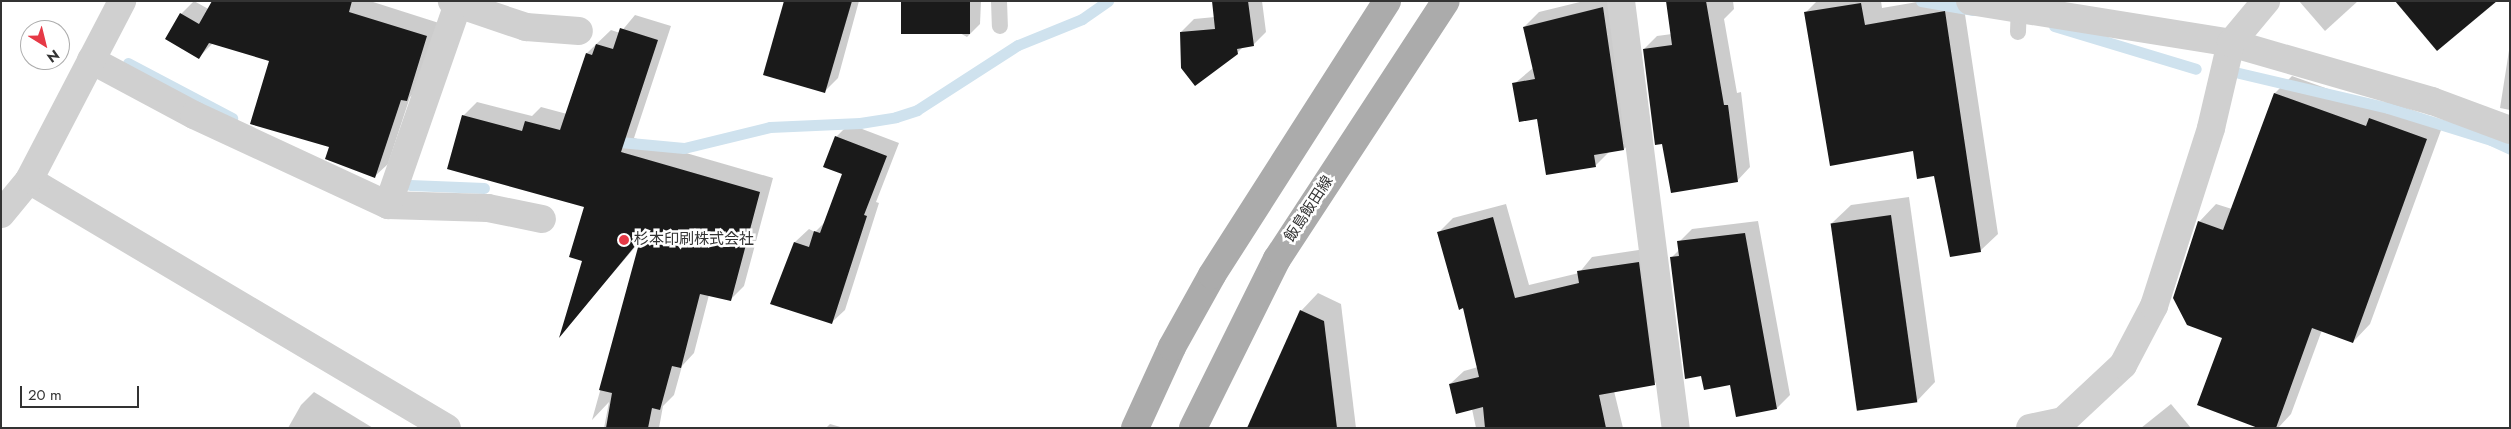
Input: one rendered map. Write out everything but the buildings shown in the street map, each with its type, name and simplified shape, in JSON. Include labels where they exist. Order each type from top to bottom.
[{"type":"main road","points":[[1135,428],[1172,347],[1212,275],[1387,1]]},
{"type":"main road","name":"飯島飯田線","points":[[1193,428],[1277,259],[1446,1]]},
{"type":"street","points":[[1,214],[29,180],[122,1]]},
{"type":"street","points":[[1621,1],[1676,428]]},
{"type":"street","points":[[1970,1],[2018,20],[2231,43],[2423,98],[2510,130]]},
{"type":"street","points":[[2030,428],[2063,420],[2123,365],[2154,306],[2211,128],[2231,43],[2266,1]]},
{"type":"street","points":[[388,205],[455,3],[526,27],[579,31]]},
{"type":"street","points":[[91,60],[194,115],[388,205],[488,208],[542,219]]},
{"type":"street","points":[[29,180],[447,428]]},
{"type":"lane","points":[[999,1],[1000,26]]},
{"type":"waterway","points":[[609,141],[684,148],[770,127],[860,123],[896,117],[917,110],[1018,45],[1082,19],[1108,1]]},
{"type":"waterway","points":[[1921,1],[1973,10]]},
{"type":"waterway","points":[[2054,26],[2196,69]]},
{"type":"waterway","points":[[128,63],[232,118]]},
{"type":"waterway","points":[[2239,73],[2388,108],[2491,140],[2510,149]]},
{"type":"waterway","points":[[410,185],[484,188]]},
{"type":"place","name":"杉本印刷株式会社","points":[[624,240]]}]
